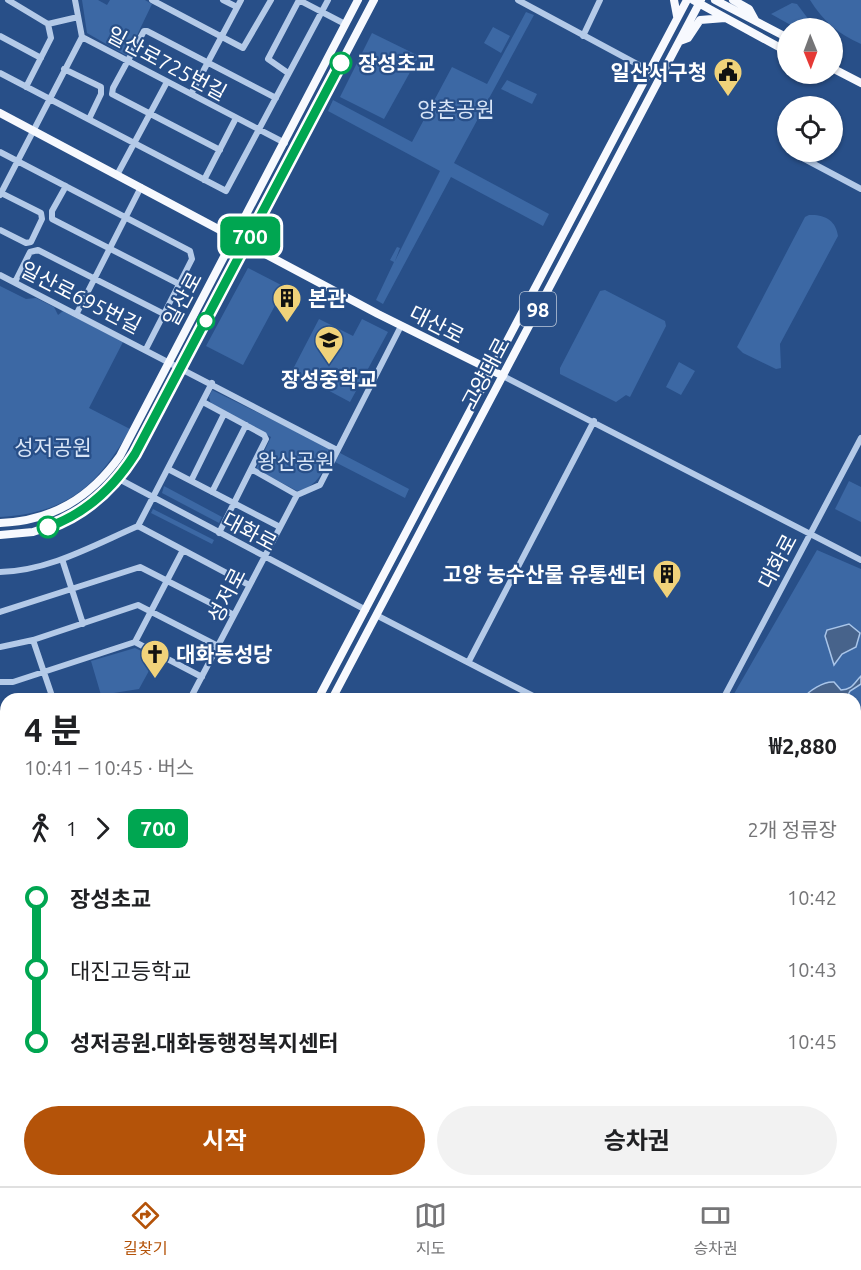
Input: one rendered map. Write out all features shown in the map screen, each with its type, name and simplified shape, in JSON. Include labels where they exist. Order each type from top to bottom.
[{"type":"main road","name":"일산로","points":[[0,523],[37,518],[60,511],[91,490],[120,456],[236,238],[358,0]]},
{"type":"main road","name":"일산로","points":[[0,535],[33,532],[62,522],[95,500],[119,479],[182,367],[374,0]]},
{"type":"main road","points":[[674,0],[676,21]]},
{"type":"main road","name":"고양대로","points":[[321,693],[687,0]]},
{"type":"main road","points":[[715,0],[777,32]]},
{"type":"main road","points":[[733,0],[749,9],[755,20]]},
{"type":"main road","points":[[698,1],[777,46]]},
{"type":"main road","name":"고양대로","points":[[335,693],[680,41],[698,1]]},
{"type":"main road","points":[[680,41],[688,38],[700,20],[727,18]]},
{"type":"main road","points":[[843,74],[861,83]]},
{"type":"main road","name":"대산로","points":[[0,113],[401,326],[503,376]]},
{"type":"street","points":[[8,0],[48,24],[78,16]]},
{"type":"street","points":[[0,230],[26,243],[31,242],[42,219],[40,213],[0,194],[82,37],[75,0]]},
{"type":"street","points":[[152,0],[160,2],[221,38],[246,47],[271,0]]},
{"type":"street","points":[[223,0],[237,7]]},
{"type":"street","points":[[191,94],[241,0]]},
{"type":"street","points":[[288,75],[268,59],[299,0],[345,24]]},
{"type":"street","points":[[0,73],[226,192],[328,0]]},
{"type":"street","points":[[518,0],[650,71]]},
{"type":"street","points":[[583,36],[600,0]]},
{"type":"street","points":[[26,87],[51,38],[48,24]]},
{"type":"street","points":[[220,150],[112,94],[144,31],[276,98]]},
{"type":"street","points":[[0,36],[41,58]]},
{"type":"street","name":"일산로725번길","points":[[82,37],[285,143]]},
{"type":"street","points":[[64,69],[101,87],[101,94],[89,119]]},
{"type":"street","points":[[117,175],[167,82]]},
{"type":"street","name":"일산로725번길","points":[[204,180],[236,118]]},
{"type":"street","points":[[0,152],[125,217]]},
{"type":"street","points":[[811,162],[861,188]]},
{"type":"street","points":[[64,185],[52,211],[52,219],[179,284]]},
{"type":"street","points":[[77,313],[141,188]]},
{"type":"street","name":"일산로695번길","points":[[125,217],[190,251],[192,255],[146,350]]},
{"type":"street","points":[[15,282],[30,252],[38,250],[164,314]]},
{"type":"street","name":"일산로695번길","points":[[0,275],[182,367],[337,450]]},
{"type":"street","points":[[253,470],[297,495],[320,485],[401,326]]},
{"type":"street","name":"대산로","points":[[503,376],[861,560]]},
{"type":"street","points":[[0,572],[28,570],[62,559],[138,526],[212,383]]},
{"type":"street","points":[[203,402],[264,435],[266,439],[253,470],[219,532]]},
{"type":"street","points":[[190,481],[224,414]]},
{"type":"street","points":[[470,661],[594,421]]},
{"type":"street","points":[[212,492],[246,426]]},
{"type":"street","name":"대화로","points":[[726,693],[861,438]]},
{"type":"street","points":[[168,469],[280,527]]},
{"type":"street","name":"대화로","points":[[119,479],[264,558],[366,610]]},
{"type":"street","name":"성저로","points":[[193,693],[297,495]]},
{"type":"street","points":[[138,526],[249,585]]},
{"type":"street","points":[[0,682],[13,682],[44,673],[135,642],[183,550]]},
{"type":"street","points":[[62,559],[82,624]]},
{"type":"street","points":[[0,612],[140,567],[234,615]]},
{"type":"street","points":[[0,647],[33,640],[138,605],[218,646]]},
{"type":"street","points":[[378,616],[470,661],[528,693]]},
{"type":"street","points":[[33,640],[51,693]]},
{"type":"street","points":[[135,642],[202,677]]},
{"type":"green space","points":[[82,0],[98,0],[107,5],[110,0],[145,0],[152,4],[127,56],[87,33]]},
{"type":"green space","points":[[810,0],[861,0],[861,44],[843,34],[843,18],[824,18]]},
{"type":"green space","points":[[792,3],[797,4],[808,18],[778,18],[771,14]]},
{"type":"green space","name":"양촌공원","points":[[526,12],[534,15],[454,163],[549,214],[543,226],[451,177],[383,304],[376,300],[394,262],[390,260],[397,247],[400,248],[395,261],[440,171],[328,111],[333,100],[412,142],[452,67],[487,84]]},
{"type":"green space","points":[[493,27],[510,36],[501,53],[484,43]]},
{"type":"green space","points":[[372,33],[419,56],[384,119],[340,97]]},
{"type":"green space","points":[[507,80],[537,94],[532,104],[501,89]]},
{"type":"green space","points":[[809,215],[828,219],[835,226],[838,236],[780,344],[781,368],[776,369],[743,353],[737,347],[805,217]]},
{"type":"green space","points":[[248,268],[285,287],[243,365],[206,346]]},
{"type":"green space","name":"성저공원","points":[[0,286],[26,299],[36,298],[54,307],[58,315],[63,311],[123,342],[89,408],[130,429],[106,466],[78,493],[44,510],[0,517]]},
{"type":"green space","points":[[605,290],[665,321],[666,326],[630,397],[626,395],[616,402],[560,374],[560,368],[600,291]]},
{"type":"green space","points":[[319,319],[353,336],[362,319],[388,332],[350,402],[292,371]]},
{"type":"green space","points":[[679,362],[695,371],[681,395],[666,387]]},
{"type":"green space","name":"왕산공원","points":[[212,390],[330,448],[332,452],[315,482],[297,491],[256,469],[271,437],[211,404],[209,397]]},
{"type":"green space","points":[[340,453],[409,489],[405,498],[335,462]]},
{"type":"green space","points":[[849,481],[861,487],[861,522],[835,509]]},
{"type":"green space","points":[[164,486],[222,517],[219,523],[162,493]]},
{"type":"green space","points":[[153,509],[214,540],[212,544],[151,513]]},
{"type":"green space","points":[[817,550],[861,569],[861,693],[734,693]]},
{"type":"green space","points":[[135,648],[156,658],[139,689],[114,693],[100,693],[91,661]]},
{"type":"shaded area","points":[[849,624],[860,633],[856,647],[842,654],[834,665],[825,636],[827,630]]},
{"type":"shaded area","points":[[861,676],[861,684],[849,693],[809,693],[830,682],[834,682],[841,690],[852,686]]},
{"type":"bus line","name":"700","points":[[48,527],[77,514],[95,500],[119,479],[135,454],[341,63]]},
{"type":"place","name":"장성초교","points":[[341,63]]},
{"type":"place","name":"일산서구청","points":[[728,98]]},
{"type":"place","name":"본관","points":[[287,324]]},
{"type":"place","name":"장성중학교","points":[[329,366]]},
{"type":"place","name":"고양 농수산물 유통센터","points":[[667,600]]},
{"type":"place","name":"대화동성당","points":[[155,680]]}]
